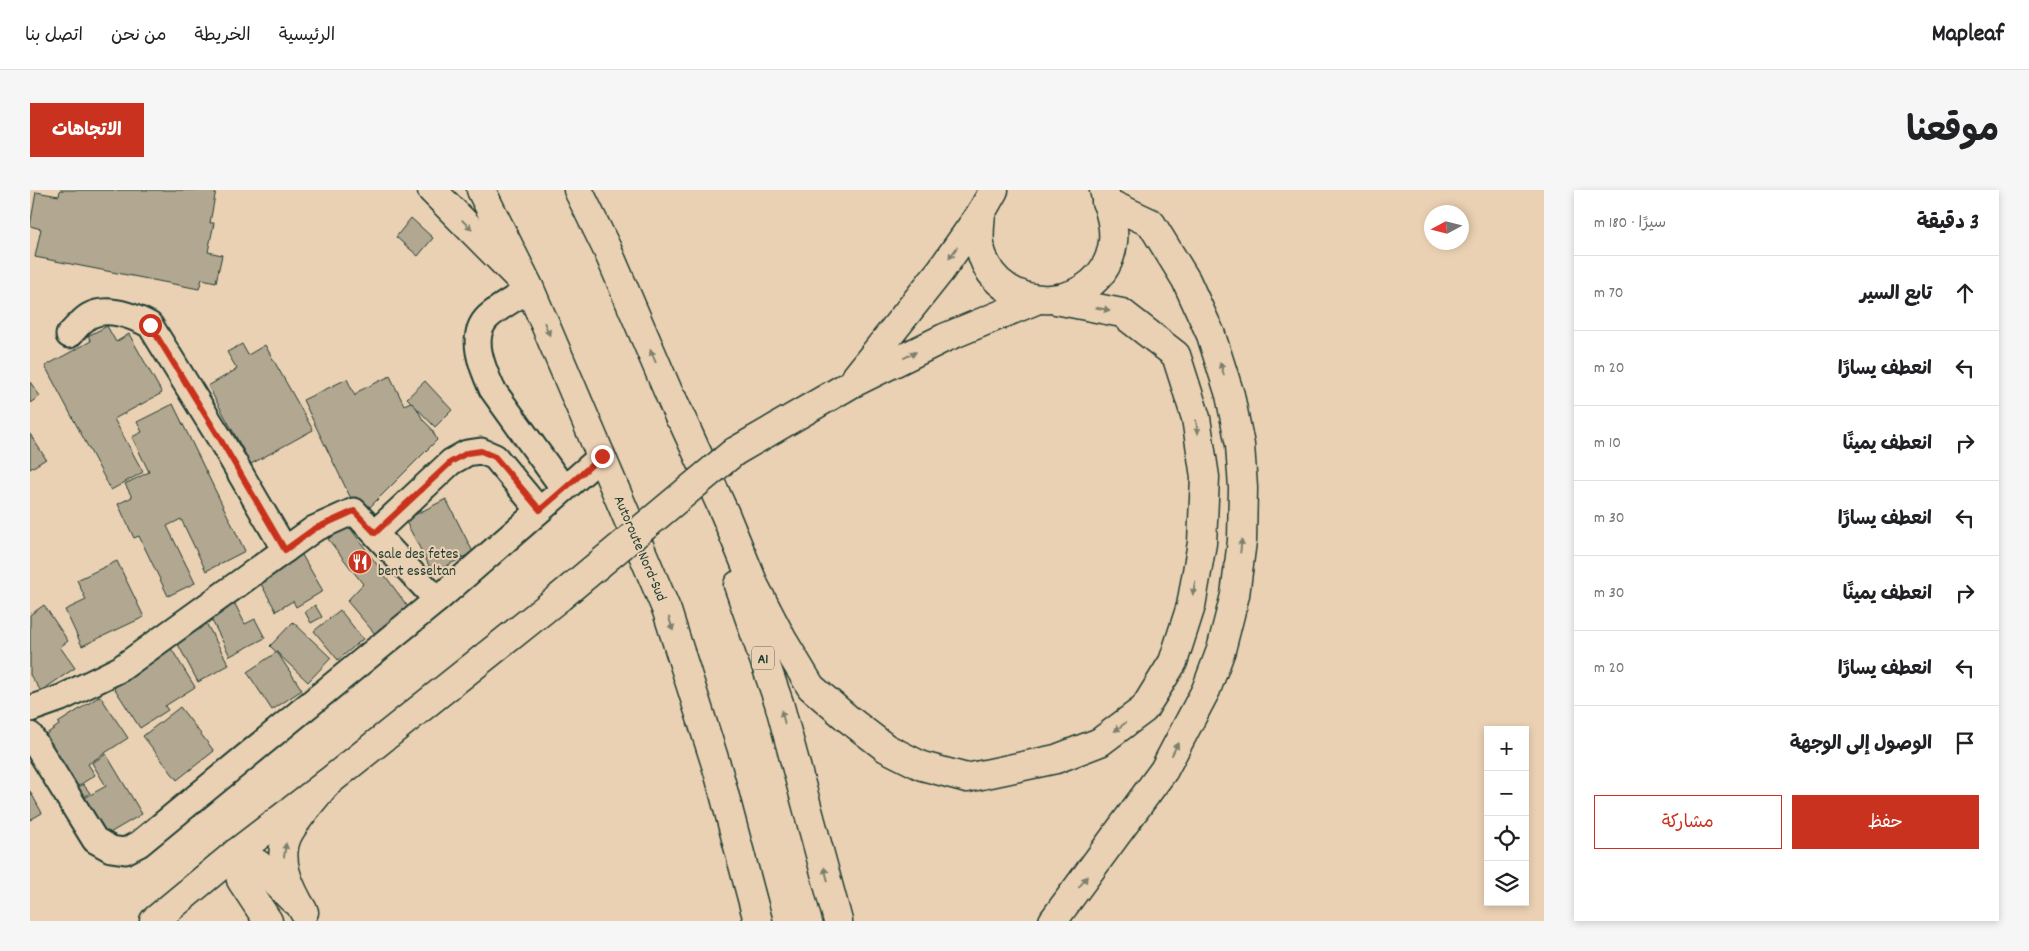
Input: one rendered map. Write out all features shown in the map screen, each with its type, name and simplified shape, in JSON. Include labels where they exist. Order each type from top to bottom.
[{"type":"main road","points":[[432,190],[530,289]]},
{"type":"main road","name":"Autoroute Nord-Sud","points":[[481,190],[530,289],[667,611],[718,771],[758,921]]},
{"type":"main road","name":"A1","points":[[578,190],[607,249],[672,400],[725,545],[779,703],[838,921]]},
{"type":"main road","points":[[154,921],[236,853],[326,784],[560,597],[734,452],[850,384],[944,338],[1046,300],[1076,293],[1093,281],[1106,264],[1113,243],[1113,222],[1103,194]]},
{"type":"main road","points":[[1053,921],[1164,770],[1206,690],[1221,650],[1235,595],[1242,541],[1243,488],[1240,445],[1230,395],[1211,335],[1186,280],[1151,223],[1103,194]]},
{"type":"main road","points":[[672,400],[725,514],[755,587],[782,638],[811,687],[847,718],[886,748],[922,766],[967,778],[1056,758],[1100,742],[1144,709],[1173,662],[1191,606],[1202,543],[1205,478],[1196,418],[1176,355],[1122,313],[1018,294],[1002,284],[989,269],[981,251],[979,232],[988,201]]},
{"type":"main road","points":[[850,384],[941,270],[988,201]]},
{"type":"main road","points":[[718,771],[740,891],[739,921]]},
{"type":"main road","points":[[308,916],[285,872],[284,852],[289,832],[326,784]]},
{"type":"main road","points":[[236,853],[258,864],[308,916]]},
{"type":"main road","points":[[236,853],[240,880],[268,921]]},
{"type":"street","points":[[530,289],[487,318],[479,332],[479,352],[492,389],[564,489]]},
{"type":"street","points":[[70,335],[90,316],[107,311],[136,318],[150,325],[219,437],[285,550]]},
{"type":"street","points":[[375,533],[451,462],[467,453],[481,451],[495,457],[540,510]]},
{"type":"street","points":[[30,735],[95,840],[110,849],[125,851],[139,844],[185,807],[437,600],[602,456]]},
{"type":"street","points":[[30,709],[60,698],[120,669],[314,529],[354,511],[437,600]]},
{"type":"building","points":[[60,190],[216,190],[210,223],[214,223],[208,252],[222,255],[216,282],[202,279],[199,289],[35,257],[41,229],[30,226],[36,192],[59,196]]},
{"type":"building","points":[[411,218],[433,238],[418,256],[396,237]]},
{"type":"building","points":[[107,326],[116,342],[129,334],[162,393],[114,419],[143,472],[111,490],[45,366],[91,341],[88,336]]},
{"type":"building","points":[[242,344],[248,355],[265,345],[313,430],[251,464],[208,386],[237,369],[227,352]]},
{"type":"building","points":[[390,376],[404,405],[413,401],[437,440],[369,508],[358,513],[303,400],[347,379],[355,396],[359,391]]},
{"type":"building","points":[[425,381],[452,410],[435,427],[407,398]]},
{"type":"building","points":[[30,382],[40,396],[30,403]]},
{"type":"building","points":[[173,404],[245,551],[206,571],[181,519],[167,526],[195,583],[168,596],[139,536],[134,538],[118,504],[132,497],[125,484],[149,472],[132,437],[142,432],[137,422]]},
{"type":"building","points":[[30,434],[46,459],[30,469]]},
{"type":"building","points":[[446,499],[473,552],[433,573],[405,520]]},
{"type":"building","name":"sale des fetes bent esseltan","points":[[348,525],[408,607],[376,635],[347,601],[363,584],[328,539]]},
{"type":"building","points":[[299,550],[323,591],[296,607],[293,601],[276,611],[256,575]]},
{"type":"building","points":[[117,561],[144,617],[82,646],[65,610],[86,600],[77,580]]},
{"type":"building","points":[[233,600],[245,624],[255,619],[265,638],[230,656],[208,613]]},
{"type":"building","points":[[44,605],[68,641],[60,647],[75,668],[41,691],[30,675],[30,615]]},
{"type":"building","points":[[315,605],[322,617],[311,623],[305,612]]},
{"type":"building","points":[[340,610],[363,639],[338,660],[314,631]]},
{"type":"building","points":[[205,621],[229,665],[198,682],[174,637]]},
{"type":"building","points":[[293,622],[331,658],[308,682],[270,646]]},
{"type":"building","points":[[169,645],[195,687],[165,706],[168,710],[140,728],[113,686]]},
{"type":"building","points":[[277,652],[302,690],[272,710],[247,672]]},
{"type":"building","points":[[100,696],[128,738],[88,764],[95,775],[72,790],[39,739],[59,725],[58,723]]},
{"type":"building","points":[[180,707],[214,751],[177,780],[143,736]]},
{"type":"building","points":[[106,754],[142,814],[103,837],[81,800],[106,786],[92,763]]},
{"type":"building","points":[[83,784],[90,793],[80,800],[73,792]]},
{"type":"building","points":[[30,791],[42,813],[30,820]]},
{"type":"place","name":"sale des fetes bent esseltan","points":[[360,562]]},
{"type":"route","points":[[150,325],[219,437],[285,550],[314,529],[354,511],[375,533],[451,462],[467,453],[481,451],[495,457],[540,510],[602,456]]}]
